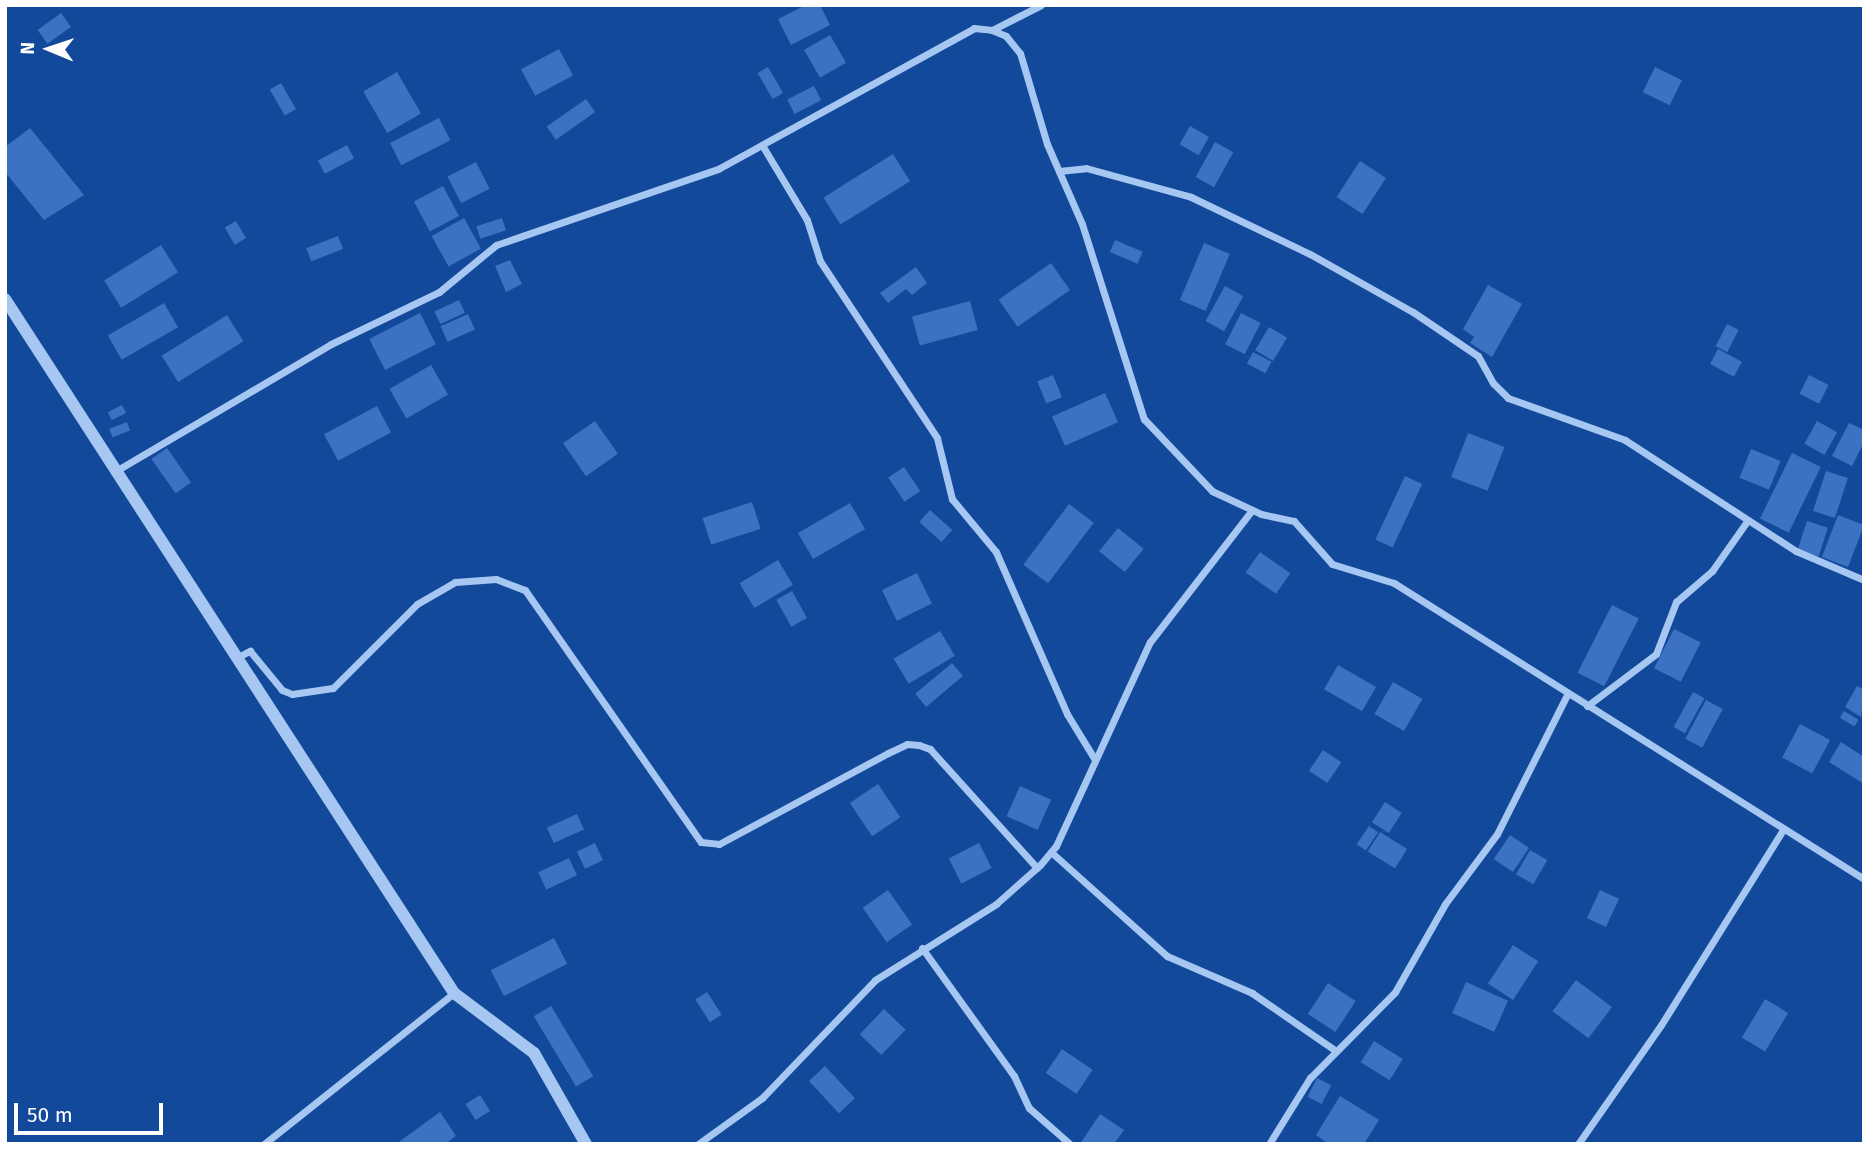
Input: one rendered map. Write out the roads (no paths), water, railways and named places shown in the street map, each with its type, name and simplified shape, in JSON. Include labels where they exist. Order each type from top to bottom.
[{"type":"street","points":[[992,30],[1041,5]]},
{"type":"street","points":[[114,472],[331,344],[439,292],[496,245],[718,169],[974,28],[992,30],[1006,36],[1020,53],[1059,171],[1082,224],[1144,419],[1212,491],[1252,510],[1294,521],[1332,564],[1395,583],[1567,695],[1678,759],[1783,830],[1864,879]]},
{"type":"street","points":[[762,145],[807,220],[820,261],[937,438],[952,499],[996,552],[1067,714],[1094,758]]},
{"type":"street","points":[[1059,171],[1086,168],[1191,197],[1310,254],[1413,312],[1478,356],[1493,383],[1508,398],[1625,440],[1820,564],[1864,580]]},
{"type":"street","points":[[5,299],[114,472],[454,993],[534,1052],[586,1144]]},
{"type":"street","points":[[698,1144],[762,1098],[876,980],[922,948],[996,904],[1051,852],[1150,642],[1252,510]]},
{"type":"street","points":[[1587,706],[1656,654],[1676,602],[1713,571],[1748,520]]},
{"type":"street","points":[[235,658],[250,651],[282,690],[292,694],[333,688],[416,604],[455,582],[496,579],[525,590],[701,842],[719,844],[907,744],[930,749],[1037,868]]},
{"type":"street","points":[[1269,1144],[1310,1078],[1395,992],[1444,904],[1497,834],[1567,695]]},
{"type":"street","points":[[1578,1144],[1661,1026],[1783,830]]},
{"type":"street","points":[[1051,852],[1167,956],[1252,993],[1336,1051]]},
{"type":"street","points":[[922,948],[1014,1076],[1030,1108],[1070,1144]]},
{"type":"street","points":[[264,1144],[454,993]]}]
